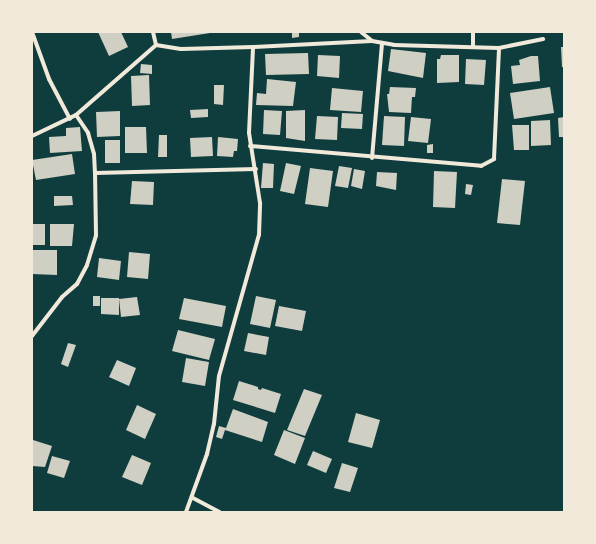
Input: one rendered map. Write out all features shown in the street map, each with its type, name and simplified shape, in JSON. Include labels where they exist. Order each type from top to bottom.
[{"type":"street","points":[[32,32],[49,79],[70,119]]},
{"type":"street","points":[[153,32],[156,45]]},
{"type":"street","points":[[361,32],[372,41]]},
{"type":"street","points":[[473,47],[474,32]]},
{"type":"street","points":[[156,45],[181,49],[372,41],[382,43],[499,48],[543,40]]},
{"type":"street","points":[[372,158],[382,43]]},
{"type":"street","points":[[32,136],[76,115],[156,45]]},
{"type":"street","points":[[186,512],[193,498],[214,424],[219,376],[259,235],[260,204],[256,169],[250,146],[249,93],[253,47]]},
{"type":"street","points":[[250,146],[372,158],[481,166],[494,158],[499,48]]},
{"type":"street","points":[[32,336],[62,297],[77,284],[87,265],[96,235],[94,154],[88,133],[76,115]]},
{"type":"street","points":[[95,173],[256,169]]},
{"type":"street","points":[[193,498],[219,512]]},
{"type":"building","points":[[98,32],[121,32],[128,47],[109,56]]},
{"type":"building","points":[[171,32],[210,32],[210,33],[172,39]]},
{"type":"building","points":[[292,32],[299,32],[299,37],[292,38]]},
{"type":"building","points":[[561,47],[564,47],[564,67],[562,67]]},
{"type":"building","points":[[391,49],[426,53],[423,78],[388,71]]},
{"type":"building","points":[[308,53],[309,74],[266,75],[265,54]]},
{"type":"building","points":[[318,55],[340,56],[339,78],[317,76]]},
{"type":"building","points":[[441,55],[459,55],[459,82],[437,83],[437,59],[440,59]]},
{"type":"building","points":[[531,56],[538,56],[540,81],[513,84],[511,66],[520,65],[519,60]]},
{"type":"building","points":[[466,59],[486,60],[484,85],[465,84]]},
{"type":"building","points":[[141,64],[152,65],[152,74],[140,73]]},
{"type":"building","points":[[149,75],[150,105],[132,106],[131,76]]},
{"type":"building","points":[[267,79],[296,82],[293,106],[256,105],[257,93],[266,94]]},
{"type":"building","points":[[214,85],[224,85],[223,105],[214,104]]},
{"type":"building","points":[[390,87],[416,88],[415,97],[412,97],[411,113],[389,112],[387,94],[389,94]]},
{"type":"building","points":[[550,87],[554,113],[514,119],[510,93]]},
{"type":"building","points":[[332,88],[363,91],[361,112],[330,110]]},
{"type":"building","points":[[208,109],[208,117],[191,118],[190,110]]},
{"type":"building","points":[[264,110],[282,111],[280,135],[263,134]]},
{"type":"building","points":[[305,110],[305,141],[286,138],[286,111]]},
{"type":"building","points":[[120,111],[120,136],[97,137],[96,112]]},
{"type":"building","points":[[342,113],[363,114],[362,129],[341,128]]},
{"type":"building","points":[[317,116],[338,117],[337,140],[315,139]]},
{"type":"building","points":[[384,116],[405,117],[404,146],[382,145]]},
{"type":"building","points":[[411,117],[431,119],[428,143],[408,141]]},
{"type":"building","points":[[564,117],[564,137],[559,137],[558,118]]},
{"type":"building","points":[[550,120],[551,145],[531,146],[531,121]]},
{"type":"building","points":[[512,125],[529,125],[529,150],[514,150]]},
{"type":"building","points":[[80,127],[82,151],[50,153],[49,137],[66,136],[66,128]]},
{"type":"building","points":[[125,127],[146,127],[147,153],[125,153]]},
{"type":"building","points":[[159,135],[167,135],[167,157],[158,157]]},
{"type":"building","points":[[212,137],[213,156],[191,157],[190,138]]},
{"type":"building","points":[[218,137],[238,139],[237,151],[234,151],[233,157],[217,156]]},
{"type":"building","points":[[105,140],[120,140],[120,163],[105,163]]},
{"type":"building","points":[[433,144],[433,153],[427,153],[427,145]]},
{"type":"building","points":[[72,154],[75,174],[36,180],[32,160]]},
{"type":"building","points":[[263,163],[274,164],[273,188],[261,188]]},
{"type":"building","points":[[286,163],[301,166],[294,194],[280,191]]},
{"type":"building","points":[[339,166],[352,168],[348,188],[335,186]]},
{"type":"building","points":[[310,168],[333,171],[328,207],[305,204]]},
{"type":"building","points":[[354,169],[365,171],[362,189],[351,186]]},
{"type":"building","points":[[434,171],[457,172],[455,208],[433,207]]},
{"type":"building","points":[[377,172],[397,173],[396,190],[376,186]]},
{"type":"building","points":[[502,179],[525,181],[520,225],[497,223]]},
{"type":"building","points":[[132,181],[154,182],[153,205],[130,204]]},
{"type":"building","points":[[466,184],[473,185],[471,195],[465,194]]},
{"type":"building","points":[[54,196],[72,196],[73,205],[54,206]]},
{"type":"building","points":[[32,224],[45,224],[45,245],[32,245]]},
{"type":"building","points":[[50,224],[74,224],[72,246],[50,246]]},
{"type":"building","points":[[32,250],[57,250],[57,275],[32,274]]},
{"type":"building","points":[[129,252],[150,254],[148,279],[127,277]]},
{"type":"building","points":[[99,258],[121,261],[119,280],[97,277]]},
{"type":"building","points":[[93,296],[100,296],[100,306],[93,306]]},
{"type":"building","points":[[256,296],[276,300],[270,328],[250,324]]},
{"type":"building","points":[[137,297],[140,315],[121,317],[119,299]]},
{"type":"building","points":[[101,298],[119,298],[119,315],[101,314]]},
{"type":"building","points":[[184,298],[226,306],[222,327],[179,319]]},
{"type":"building","points":[[279,306],[306,311],[302,331],[275,326]]},
{"type":"building","points":[[178,330],[215,339],[209,360],[172,351]]},
{"type":"building","points":[[248,333],[269,337],[266,355],[244,351]]},
{"type":"building","points":[[68,343],[76,345],[68,367],[61,364]]},
{"type":"building","points":[[186,358],[209,362],[205,386],[182,382]]},
{"type":"building","points":[[117,360],[136,368],[129,386],[109,377]]},
{"type":"building","points":[[239,381],[258,387],[258,389],[261,390],[262,388],[281,394],[275,413],[233,400]]},
{"type":"building","points":[[304,389],[322,395],[305,436],[287,430]]},
{"type":"building","points":[[137,405],[156,414],[145,439],[126,430]]},
{"type":"building","points":[[233,409],[268,422],[262,442],[225,430],[222,439],[216,437],[219,426],[226,428]]},
{"type":"building","points":[[356,413],[380,420],[372,448],[348,442]]},
{"type":"building","points":[[284,430],[305,438],[295,464],[274,455]]},
{"type":"building","points":[[33,440],[52,446],[45,467],[32,466]]},
{"type":"building","points":[[313,451],[332,459],[326,473],[307,465]]},
{"type":"building","points":[[132,455],[151,463],[142,485],[122,477]]},
{"type":"building","points":[[52,456],[70,461],[64,478],[47,473]]},
{"type":"building","points":[[342,463],[358,468],[350,492],[334,488]]}]
